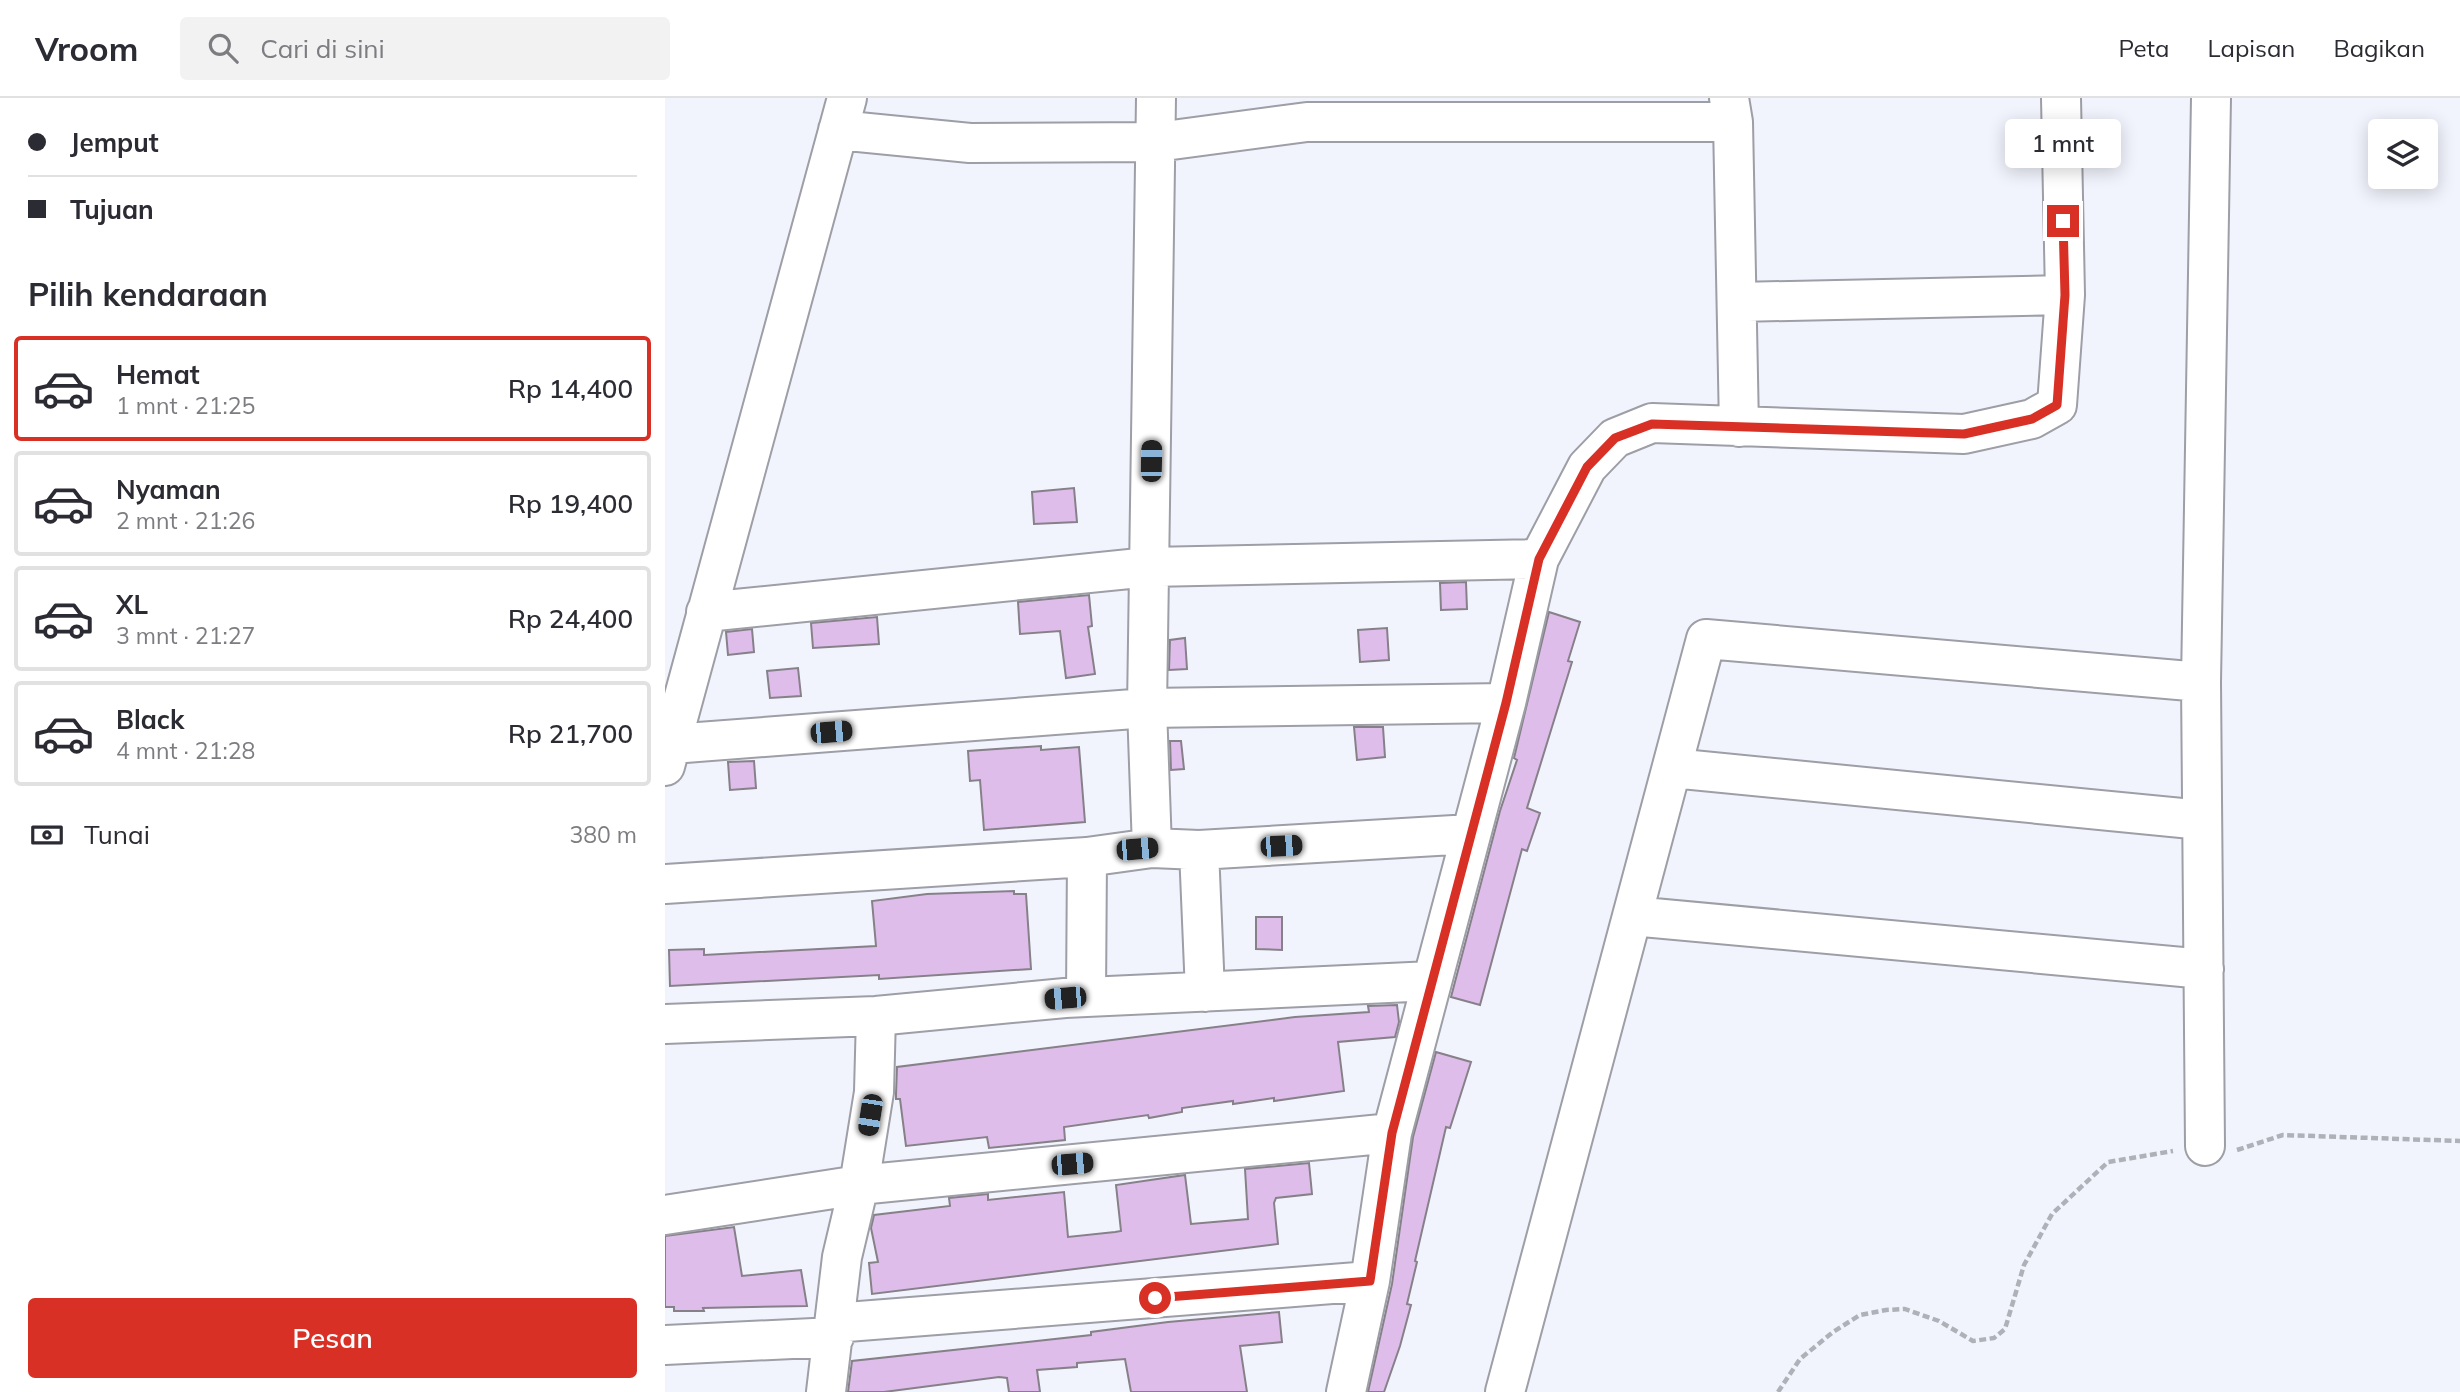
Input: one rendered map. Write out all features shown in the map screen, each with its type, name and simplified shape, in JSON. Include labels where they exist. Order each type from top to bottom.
[{"type":"street","points":[[1152,848],[1147,708],[1156,98]]},
{"type":"street","points":[[1346,1392],[1370,1281],[1392,1133],[1506,703],[1539,559],[1587,467],[1615,438],[1652,424],[1964,434],[2032,419],[2057,405],[2065,295],[2061,98]]},
{"type":"street","points":[[2205,1146],[2201,682],[2211,98]]},
{"type":"street","points":[[1506,703],[1147,708],[669,755],[842,114],[970,143],[1157,142],[1308,110],[1731,110],[1738,302],[1739,427]]},
{"type":"street","points":[[1738,302],[2065,295]]},
{"type":"street","points":[[706,612],[1149,568],[1539,559]]},
{"type":"street","points":[[1505,1392],[1706,639],[2201,682]]},
{"type":"street","points":[[1672,768],[2202,820]]},
{"type":"street","points":[[665,884],[1087,857],[1152,848],[1199,850],[1471,834]]},
{"type":"street","points":[[1199,850],[1205,992]]},
{"type":"street","points":[[1086,997],[1087,857]]},
{"type":"street","points":[[1632,916],[2204,969]]},
{"type":"street","points":[[665,1024],[876,1016],[1086,997],[1433,981]]},
{"type":"street","points":[[826,1392],[842,1257],[859,1185],[874,1092],[876,1016]]},
{"type":"street","points":[[665,1215],[859,1185],[1392,1133]]},
{"type":"street","points":[[665,1345],[1370,1281]]},
{"type":"path","points":[[1778,1392],[1800,1359],[1833,1332],[1860,1315],[1905,1309],[1939,1321],[1973,1341],[1994,1338],[2005,1329],[2024,1265],[2052,1214],[2108,1162],[2205,1146],[2233,1151],[2283,1135],[2460,1142]]},
{"type":"building","points":[[1074,488],[1077,522],[1034,524],[1032,492]]},
{"type":"building","points":[[1466,582],[1467,609],[1441,610],[1440,583]]},
{"type":"building","points":[[1089,595],[1092,626],[1088,627],[1095,674],[1066,678],[1060,631],[1020,634],[1018,602]]},
{"type":"building","points":[[1549,612],[1580,622],[1568,661],[1572,662],[1527,808],[1540,813],[1527,851],[1522,849],[1480,1005],[1451,997],[1500,811],[1517,760],[1514,758]]},
{"type":"building","points":[[877,617],[879,644],[813,648],[811,623]]},
{"type":"building","points":[[1387,628],[1389,660],[1360,662],[1358,630]]},
{"type":"building","points":[[752,629],[754,652],[728,655],[726,632]]},
{"type":"building","points":[[1185,638],[1187,669],[1169,670],[1170,640]]},
{"type":"building","points":[[798,668],[801,696],[770,698],[767,671]]},
{"type":"building","points":[[1354,727],[1383,727],[1385,757],[1357,760]]},
{"type":"building","points":[[1170,741],[1181,741],[1184,769],[1171,770]]},
{"type":"building","points":[[1041,746],[1041,750],[1079,747],[1085,822],[984,830],[980,780],[970,781],[968,751]]},
{"type":"building","points":[[754,761],[756,788],[730,790],[728,762]]},
{"type":"building","points":[[1014,891],[1014,894],[1026,894],[1031,969],[879,979],[879,975],[670,986],[669,950],[704,949],[704,955],[876,946],[872,901],[927,894]]},
{"type":"building","points":[[1256,917],[1282,917],[1282,950],[1256,949]]},
{"type":"building","points":[[1397,1005],[1399,1022],[1395,1037],[1338,1042],[1344,1091],[1274,1101],[1274,1098],[1233,1104],[1233,1101],[1182,1108],[1182,1112],[1149,1118],[1148,1115],[1064,1127],[1065,1140],[989,1148],[987,1137],[906,1146],[900,1099],[896,1099],[897,1067],[1295,1017],[1369,1012],[1368,1006]]},
{"type":"building","points":[[1436,1052],[1471,1062],[1450,1128],[1446,1127],[1415,1261],[1417,1262],[1407,1304],[1411,1305],[1400,1346],[1384,1392],[1368,1392],[1392,1284],[1413,1137]]},
{"type":"building","points":[[1309,1163],[1312,1194],[1276,1198],[1274,1203],[1278,1244],[872,1294],[869,1263],[878,1262],[871,1228],[874,1215],[950,1206],[949,1198],[988,1194],[988,1200],[1064,1192],[1068,1237],[1115,1232],[1121,1231],[1116,1185],[1185,1175],[1191,1224],[1248,1219],[1245,1169]]},
{"type":"building","points":[[734,1227],[742,1276],[801,1270],[807,1306],[703,1308],[704,1311],[674,1311],[674,1307],[665,1307],[665,1236]]},
{"type":"building","points":[[1279,1312],[1282,1342],[1240,1346],[1247,1392],[1131,1392],[1125,1359],[1037,1370],[1040,1392],[1009,1392],[1007,1378],[999,1377],[884,1392],[848,1392],[852,1361],[1091,1335],[1091,1332],[1168,1322]]},
{"type":"route","points":[[1155,1298],[1370,1281],[1392,1133],[1506,703],[1539,559],[1587,467],[1615,438],[1652,424],[1964,434],[2032,419],[2047,412],[2057,405],[2065,295],[2063,221]]}]
